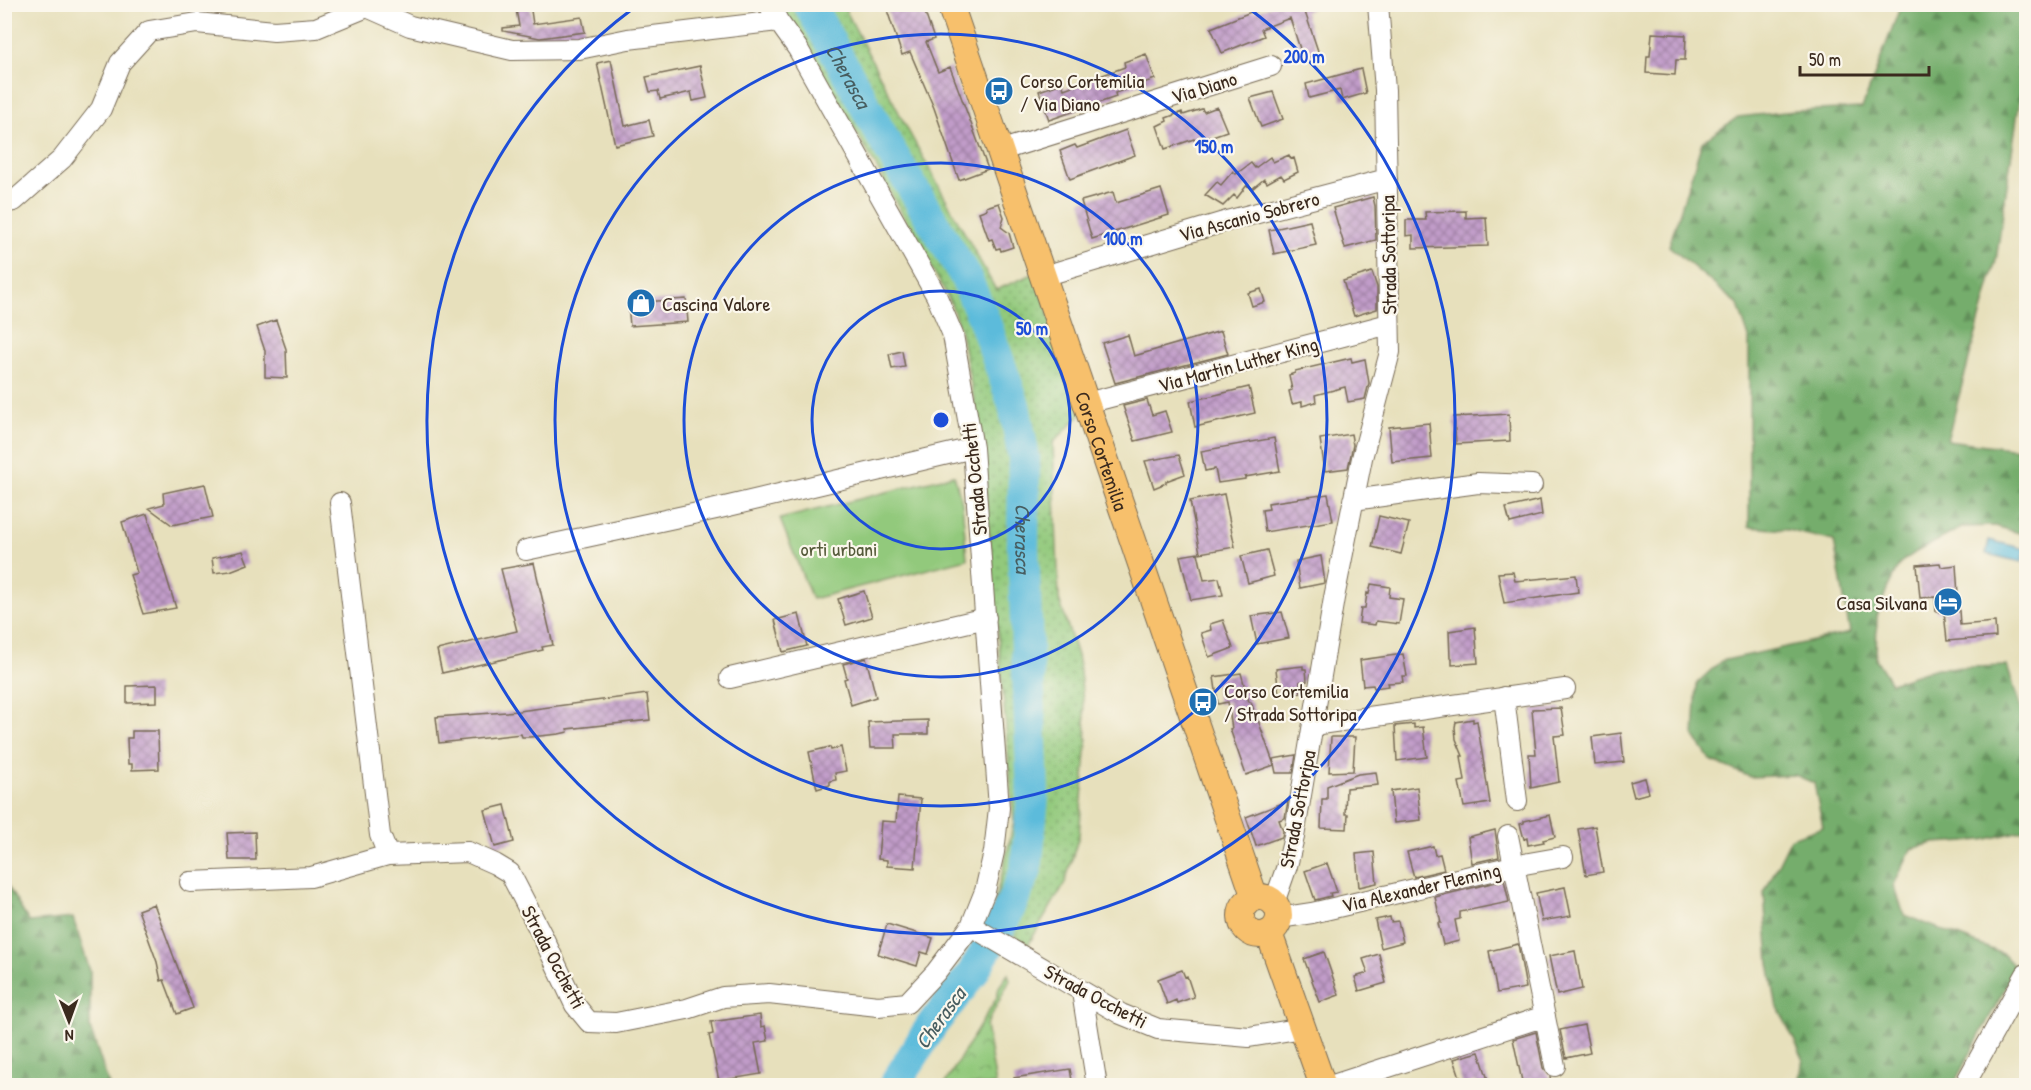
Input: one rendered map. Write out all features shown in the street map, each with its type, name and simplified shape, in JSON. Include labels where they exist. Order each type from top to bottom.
[{"type":"main road","name":"Corso Cortemilia","points":[[950,4],[1087,403],[1269,913],[1303,1028],[1323,1086]]},
{"type":"street","name":"Strada Sottoripa","points":[[1269,913],[1287,866],[1294,837],[1334,598],[1353,500],[1390,352],[1385,90],[1378,4]]},
{"type":"street","points":[[4,203],[14,201],[62,159],[101,109],[120,63],[149,31],[197,23],[274,31],[316,28],[368,7],[410,26],[512,50],[579,49],[773,13]]},
{"type":"street","name":"Strada Occhetti","points":[[190,882],[311,877],[388,855],[468,852],[510,873],[575,1005],[589,1022],[616,1023],[687,1008],[723,997],[769,994],[878,1006],[907,1003],[936,972],[971,926],[985,891],[994,852],[999,808],[973,448],[953,334],[936,295],[798,49],[773,13]]},
{"type":"street","name":"Via Diano","points":[[999,151],[1271,66]]},
{"type":"street","name":"Via Ascanio Sobrero","points":[[1044,276],[1227,221],[1387,179]]},
{"type":"street","name":"Via Martin Luther King","points":[[1087,403],[1389,324]]},
{"type":"street","points":[[526,550],[716,509],[973,448]]},
{"type":"street","points":[[1353,500],[1478,483],[1532,485]]},
{"type":"street","points":[[340,503],[380,835],[388,855]]},
{"type":"street","points":[[730,678],[986,618]]},
{"type":"street","points":[[1313,725],[1565,689]]},
{"type":"street","points":[[1504,697],[1517,801]]},
{"type":"street","points":[[1508,836],[1555,1066]]},
{"type":"street","name":"Via Alexander Fleming","points":[[1269,913],[1312,913],[1514,866],[1563,857]]},
{"type":"street","name":"Strada Occhetti","points":[[971,926],[1121,1014],[1158,1029],[1249,1037],[1303,1028]]},
{"type":"street","points":[[1964,1086],[2026,974]]},
{"type":"street","points":[[1082,992],[1097,1086]]},
{"type":"street","points":[[1330,1086],[1545,1016]]},
{"type":"green space","points":[[780,5],[843,5],[909,132],[996,290],[1035,273],[1082,413],[1053,443],[1059,599],[1079,662],[1087,740],[1079,835],[1065,883],[1028,945],[990,918],[1014,822],[981,436],[961,332],[950,301],[882,177],[806,44],[792,28]]},
{"type":"green space","points":[[1901,5],[2026,5],[2026,57],[1996,260],[1947,440],[2026,450],[2026,535],[1995,526],[1963,527],[1900,563],[1877,616],[1876,659],[1891,683],[1937,668],[2007,666],[2026,724],[2026,830],[1983,840],[1934,843],[1911,849],[1894,885],[1904,915],[2003,954],[2016,968],[1953,1085],[1799,1085],[1803,1058],[1776,1003],[1769,963],[1764,893],[1791,838],[1823,827],[1814,783],[1795,775],[1750,777],[1710,760],[1694,736],[1697,683],[1721,661],[1850,633],[1834,541],[1787,530],[1749,527],[1749,338],[1738,305],[1669,246],[1702,142],[1738,117],[1795,111],[1862,108]]},
{"type":"green space","name":"orti urbani","points":[[954,475],[962,503],[967,559],[812,599],[780,519]]},
{"type":"green space","points":[[4,880],[29,922],[73,918],[90,971],[90,1028],[109,1085],[5,1085]]},
{"type":"green space","points":[[1008,974],[1010,980],[986,1026],[996,1085],[944,1085],[997,997],[999,987]]},
{"type":"water","points":[[1989,540],[2025,549],[2022,562],[1986,554]]},
{"type":"building","points":[[515,4],[530,4],[533,24],[582,17],[585,32],[540,38],[503,31],[503,28],[519,26]]},
{"type":"building","points":[[885,4],[922,4],[934,39],[926,42],[938,72],[950,67],[988,169],[959,180],[934,108],[910,52],[902,55]]},
{"type":"building","points":[[1278,4],[1322,4],[1305,12],[1319,54],[1303,58],[1290,18],[1261,29],[1264,36],[1222,53],[1211,28],[1253,11]]},
{"type":"building","points":[[1652,33],[1686,35],[1685,60],[1676,60],[1675,75],[1646,73]]},
{"type":"building","points":[[1146,54],[1155,79],[1115,93],[1116,97],[1049,120],[1039,91],[1062,83],[1064,89],[1125,67],[1124,62]]},
{"type":"building","points":[[611,60],[625,126],[649,120],[653,136],[615,145],[597,63]]},
{"type":"building","points":[[700,66],[707,98],[693,101],[691,92],[660,99],[658,91],[650,92],[646,77]]},
{"type":"building","points":[[1361,69],[1366,93],[1342,100],[1340,90],[1309,98],[1306,84]]},
{"type":"building","points":[[1273,92],[1283,119],[1261,127],[1250,98]]},
{"type":"building","points":[[1217,107],[1227,131],[1165,149],[1157,126],[1167,121],[1166,118],[1182,112],[1183,115],[1202,109],[1204,112]]},
{"type":"building","points":[[1126,130],[1135,155],[1070,179],[1060,151],[1075,145],[1077,148]]},
{"type":"building","points":[[1289,155],[1291,159],[1294,158],[1298,172],[1284,179],[1281,175],[1267,183],[1264,179],[1252,189],[1247,185],[1237,198],[1234,195],[1223,206],[1205,195],[1217,182],[1221,185],[1233,171],[1236,174],[1251,163],[1255,168],[1270,157],[1273,162]]},
{"type":"building","points":[[1161,189],[1169,215],[1092,239],[1081,201],[1113,192],[1116,203]]},
{"type":"building","points":[[1373,197],[1376,240],[1345,248],[1333,208]]},
{"type":"building","points":[[999,203],[1004,217],[1001,227],[1009,233],[1013,247],[1001,251],[1000,248],[996,249],[992,239],[989,240],[979,212]]},
{"type":"building","points":[[1466,211],[1466,218],[1486,217],[1488,246],[1413,248],[1413,235],[1406,236],[1406,220],[1426,220],[1425,212]]},
{"type":"building","points":[[1310,221],[1316,245],[1274,254],[1269,230]]},
{"type":"building","points":[[1372,272],[1377,287],[1377,309],[1354,316],[1343,281]]},
{"type":"building","points":[[1261,289],[1265,302],[1252,306],[1248,293]]},
{"type":"building","points":[[686,299],[688,322],[630,326],[628,303]]},
{"type":"building","points":[[276,320],[286,349],[287,378],[265,377],[265,351],[257,327]]},
{"type":"building","points":[[1221,331],[1228,354],[1115,383],[1102,343],[1128,335],[1134,356]]},
{"type":"building","points":[[902,351],[905,367],[892,369],[889,354]]},
{"type":"building","points":[[1351,358],[1352,362],[1365,359],[1369,383],[1365,399],[1348,402],[1345,387],[1315,395],[1316,402],[1302,406],[1302,402],[1292,404],[1289,375],[1295,371]]},
{"type":"building","points":[[1249,387],[1255,413],[1195,427],[1190,401]]},
{"type":"building","points":[[1147,400],[1152,415],[1165,411],[1172,432],[1135,441],[1123,406]]},
{"type":"building","points":[[1509,414],[1510,441],[1456,444],[1454,417]]},
{"type":"building","points":[[1429,423],[1432,458],[1392,462],[1389,427]]},
{"type":"building","points":[[1351,434],[1353,445],[1348,468],[1325,471],[1320,439]]},
{"type":"building","points":[[1274,438],[1280,471],[1218,483],[1215,469],[1205,471],[1201,451]]},
{"type":"building","points":[[1179,455],[1185,474],[1154,488],[1145,461]]},
{"type":"building","points":[[205,484],[213,517],[172,525],[149,508],[164,504],[163,493]]},
{"type":"building","points":[[1224,494],[1235,547],[1200,553],[1190,501]]},
{"type":"building","points":[[1328,494],[1333,521],[1265,532],[1262,510],[1269,509],[1268,503]]},
{"type":"building","points":[[1540,500],[1542,515],[1510,523],[1506,508]]},
{"type":"building","points":[[147,514],[176,608],[143,614],[130,575],[137,573],[122,522]]},
{"type":"building","points":[[1379,516],[1409,523],[1401,554],[1372,547]]},
{"type":"building","points":[[1267,550],[1274,576],[1248,583],[1241,556]]},
{"type":"building","points":[[243,551],[248,564],[230,571],[214,573],[212,558]]},
{"type":"building","points":[[1198,553],[1204,580],[1219,578],[1223,595],[1191,600],[1180,556]]},
{"type":"building","points":[[1321,556],[1325,583],[1300,588],[1296,561]]},
{"type":"building","points":[[534,563],[553,645],[542,647],[543,650],[442,673],[437,650],[517,631],[501,569]]},
{"type":"building","points":[[1940,563],[1941,567],[1956,565],[1960,625],[1995,622],[1996,637],[1947,641],[1944,612],[1936,612],[1935,597],[1920,598],[1917,565]]},
{"type":"building","points":[[1513,572],[1515,581],[1576,575],[1578,592],[1504,603],[1498,573]]},
{"type":"building","points":[[1371,584],[1390,587],[1389,597],[1403,599],[1399,624],[1376,621],[1375,625],[1359,623],[1361,608],[1365,608]]},
{"type":"building","points":[[864,591],[872,617],[846,625],[838,599]]},
{"type":"building","points":[[1282,612],[1289,638],[1257,644],[1251,616]]},
{"type":"building","points":[[799,614],[807,646],[783,652],[775,620]]},
{"type":"building","points":[[1223,620],[1233,648],[1209,657],[1201,633],[1211,630],[1210,624]]},
{"type":"building","points":[[1475,627],[1478,663],[1452,665],[1449,631]]},
{"type":"building","points":[[1403,654],[1407,676],[1402,676],[1403,682],[1388,683],[1389,686],[1374,688],[1373,685],[1363,686],[1360,660]]},
{"type":"building","points":[[866,658],[876,697],[851,705],[844,679],[847,678],[843,664]]},
{"type":"building","points":[[1303,666],[1303,669],[1306,669],[1307,681],[1300,682],[1301,693],[1279,695],[1276,669]]},
{"type":"building","points":[[1241,673],[1249,702],[1251,702],[1274,765],[1246,775],[1230,729],[1232,729],[1228,702],[1218,704],[1214,677]]},
{"type":"building","points":[[157,685],[157,702],[127,703],[127,686]]},
{"type":"building","points":[[647,694],[650,720],[567,729],[568,732],[559,734],[522,737],[521,734],[439,743],[436,717],[519,711]]},
{"type":"building","points":[[1561,708],[1565,735],[1554,736],[1559,782],[1531,788],[1529,754],[1536,754],[1532,709]]},
{"type":"building","points":[[1473,719],[1473,722],[1477,721],[1490,803],[1464,807],[1459,782],[1465,781],[1461,756],[1463,756],[1456,739],[1455,727],[1456,722]]},
{"type":"building","points":[[928,720],[928,734],[895,734],[896,748],[870,748],[868,722]]},
{"type":"building","points":[[1414,724],[1414,728],[1423,727],[1427,757],[1397,761],[1395,726]]},
{"type":"building","points":[[132,731],[158,731],[159,769],[132,770],[132,764],[128,764],[127,738],[132,738]]},
{"type":"building","points":[[1621,733],[1624,762],[1595,765],[1592,737]]},
{"type":"building","points":[[1331,737],[1355,737],[1353,771],[1329,772]]},
{"type":"building","points":[[830,747],[831,750],[841,747],[846,771],[835,773],[836,780],[830,781],[830,785],[817,789],[809,752]]},
{"type":"building","points":[[1296,755],[1293,773],[1276,773],[1273,759]]},
{"type":"building","points":[[1376,772],[1378,785],[1346,788],[1347,829],[1321,828],[1322,799],[1327,799],[1327,786],[1358,774]]},
{"type":"building","points":[[1645,778],[1649,793],[1634,797],[1630,782]]},
{"type":"building","points":[[1417,787],[1421,820],[1394,823],[1391,791]]},
{"type":"building","points":[[898,797],[921,799],[915,868],[887,866],[887,860],[878,859],[881,821],[896,822]]},
{"type":"building","points":[[1288,801],[1285,818],[1279,820],[1283,831],[1282,837],[1256,846],[1246,817]]},
{"type":"building","points":[[505,805],[514,842],[495,847],[485,810]]},
{"type":"building","points":[[1550,815],[1555,837],[1528,845],[1520,824]]},
{"type":"building","points":[[1595,826],[1603,872],[1586,875],[1578,829]]},
{"type":"building","points":[[1495,830],[1499,857],[1472,863],[1468,837]]},
{"type":"building","points":[[255,832],[256,860],[229,860],[227,833]]},
{"type":"building","points":[[1433,846],[1435,855],[1440,854],[1444,870],[1414,877],[1407,852]]},
{"type":"building","points":[[1374,852],[1377,883],[1359,887],[1356,854]]},
{"type":"building","points":[[1327,863],[1337,892],[1315,900],[1305,871]]},
{"type":"building","points":[[1504,880],[1509,902],[1460,912],[1460,919],[1455,920],[1459,941],[1443,945],[1435,897]]},
{"type":"building","points":[[1565,887],[1571,916],[1542,921],[1536,893]]},
{"type":"building","points":[[154,904],[193,1008],[177,1014],[164,980],[161,981],[157,962],[138,910]]},
{"type":"building","points":[[1390,917],[1391,922],[1398,921],[1403,942],[1381,948],[1375,920]]},
{"type":"building","points":[[887,924],[933,938],[928,954],[921,952],[917,966],[878,954]]},
{"type":"building","points":[[1518,944],[1526,988],[1497,993],[1489,951]]},
{"type":"building","points":[[1575,951],[1582,989],[1557,995],[1549,956]]},
{"type":"building","points":[[1324,952],[1339,995],[1320,1002],[1304,959]]},
{"type":"building","points":[[1379,954],[1386,983],[1359,991],[1355,977],[1368,973],[1363,959]]},
{"type":"building","points":[[1182,970],[1185,977],[1187,976],[1194,997],[1167,1004],[1158,979]]},
{"type":"building","points":[[760,1015],[761,1027],[765,1026],[768,1041],[755,1043],[761,1074],[719,1081],[709,1035],[713,1034],[711,1022]]},
{"type":"building","points":[[1584,1025],[1590,1053],[1566,1058],[1560,1030]]},
{"type":"building","points":[[1536,1032],[1543,1068],[1550,1076],[1551,1086],[1523,1086],[1513,1039]]},
{"type":"building","points":[[1479,1052],[1490,1086],[1478,1086],[1476,1081],[1463,1086],[1454,1059]]},
{"type":"building","points":[[1070,1069],[1073,1086],[1014,1086],[1014,1078]]},
{"type":"waterway","name":"Cherasca","points":[[809,4],[888,147],[964,274],[983,317],[1014,405],[1024,458],[1023,548],[1033,796],[1026,870],[1007,914],[972,974],[932,1025],[894,1086]]},
{"type":"place","name":"Corso Cortemilia / Via Diano","points":[[999,91]]},
{"type":"place","name":"Cascina Valore","points":[[641,303]]},
{"type":"place","name":"Casa Silvana","points":[[1948,602]]},
{"type":"place","name":"Corso Cortemilia / Strada Sottoripa","points":[[1203,702]]}]
